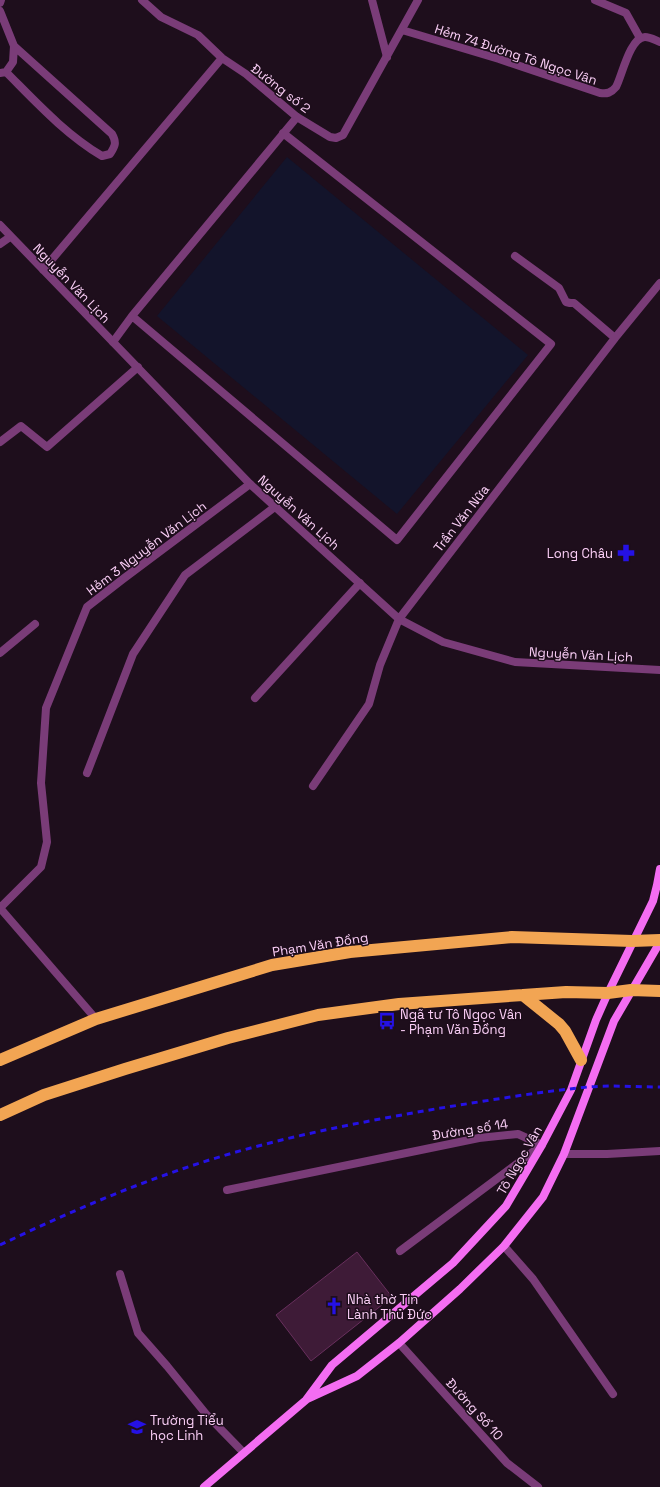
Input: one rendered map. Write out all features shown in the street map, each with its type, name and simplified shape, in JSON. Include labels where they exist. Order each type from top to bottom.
[{"type":"highway","name":"Phạm Văn Đồng","points":[[0,1060],[96,1019],[272,965],[350,952],[512,937],[632,942],[660,941]]},
{"type":"highway","points":[[0,1115],[44,1095],[74,1085],[228,1038],[318,1015],[399,1004],[523,995],[566,992],[608,993],[631,990],[660,991]]},
{"type":"highway","points":[[523,995],[560,1024],[581,1060]]},
{"type":"main road","name":"Tô Ngọc Vân","points":[[204,1487],[306,1400],[332,1365],[421,1291],[458,1257],[506,1206],[542,1145],[571,1090],[581,1060],[608,993],[653,901],[658,885],[660,869]]},
{"type":"main road","name":"Tô Ngọc Vân","points":[[306,1400],[357,1376],[398,1343],[460,1289],[504,1246],[542,1197],[564,1154],[614,1021],[660,941]]},
{"type":"street","name":"Đường số 2","points":[[142,0],[161,17],[198,35],[222,58],[246,74],[297,117],[336,138],[343,135],[418,0]]},
{"type":"street","points":[[372,0],[387,57]]},
{"type":"street","points":[[595,0],[626,13],[640,38],[646,37],[660,42]]},
{"type":"street","points":[[0,10],[14,46],[14,62],[3,73],[47,114],[90,149],[102,156],[110,154],[115,146],[115,140],[112,134],[14,46]]},
{"type":"street","name":"Hẻm 74 Đường Tô Ngọc Vân","points":[[402,30],[500,59],[600,93],[607,94],[616,87],[630,51],[634,43],[640,38]]},
{"type":"street","points":[[43,270],[222,58]]},
{"type":"street","points":[[113,342],[132,316],[297,117]]},
{"type":"street","points":[[132,316],[397,540],[552,344],[283,133]]},
{"type":"street","name":"Nguyễn Văn Lịch","points":[[0,225],[250,484],[399,619],[443,642],[515,662],[660,670]]},
{"type":"street","points":[[0,244],[10,237]]},
{"type":"street","points":[[515,256],[559,288],[566,302],[570,304],[574,302],[616,338]]},
{"type":"street","name":"Trần Văn Nữa","points":[[313,786],[369,704],[380,665],[399,619],[660,283]]},
{"type":"street","points":[[0,442],[21,426],[47,447],[138,367]]},
{"type":"street","name":"Hẻm 3 Nguyễn Văn Lịch","points":[[0,908],[41,867],[47,842],[41,783],[46,708],[87,607],[250,484]]},
{"type":"street","points":[[87,773],[133,654],[185,575],[276,506]]},
{"type":"street","points":[[255,698],[360,583]]},
{"type":"street","points":[[0,653],[35,624]]},
{"type":"street","points":[[0,908],[96,1019]]},
{"type":"street","name":"Đường số 14","points":[[227,1190],[479,1138],[518,1134],[542,1145]]},
{"type":"street","points":[[400,1251],[542,1145]]},
{"type":"street","points":[[564,1154],[660,1152]]},
{"type":"street","points":[[504,1246],[533,1279],[613,1394]]},
{"type":"street","points":[[120,1274],[138,1333],[206,1414],[244,1453]]},
{"type":"street","name":"Đường Số 10","points":[[398,1343],[507,1463],[538,1487]]},
{"type":"shaded area","points":[[287,157],[528,355],[397,514],[157,316]]},
{"type":"building","name":"Nhà thờ Tin Lành Thủ Đức","points":[[357,1252],[392,1297],[311,1361],[276,1315]]},
{"type":"railway","points":[[0,1245],[124,1190],[200,1163],[287,1139],[405,1114],[530,1094],[597,1086],[660,1087]]},
{"type":"place","name":"Long Châu","points":[[626,553]]},
{"type":"place","name":"Ngã tư Tô Ngọc Vân - Phạm Văn Đồng","points":[[387,1021]]},
{"type":"place","name":"Nhà thờ Tin Lành Thủ Đức","points":[[334,1306]]},
{"type":"place","name":"Trường Tiểu học Linh","points":[[137,1427]]}]
